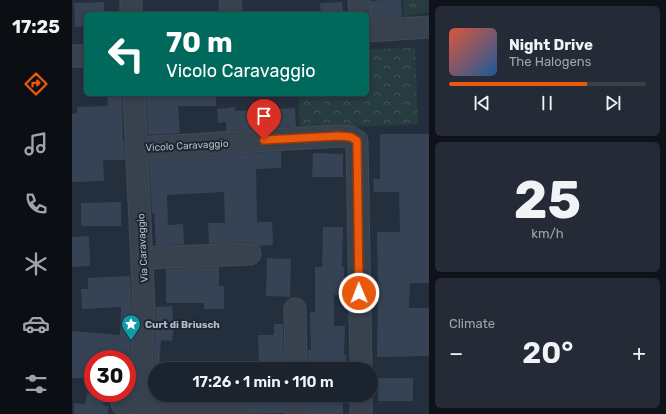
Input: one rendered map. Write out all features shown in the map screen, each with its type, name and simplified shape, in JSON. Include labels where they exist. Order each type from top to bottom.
[{"type":"street","points":[[131,0],[131,12]]},
{"type":"street","points":[[230,0],[231,12]]},
{"type":"street","points":[[359,0],[360,12]]},
{"type":"street","points":[[369,31],[429,27]]},
{"type":"street","points":[[72,56],[84,56]]},
{"type":"street","name":"Via Caravaggio","points":[[122,402],[122,404],[146,408],[141,373],[144,308],[143,258],[134,96]]},
{"type":"street","name":"Vicolo Caravaggio","points":[[136,148],[339,136],[351,137],[357,141],[361,362]]},
{"type":"street","points":[[143,258],[250,254]]},
{"type":"street","points":[[295,309],[296,362]]},
{"type":"street","points":[[166,414],[172,412],[238,409],[238,402]]},
{"type":"street","points":[[296,402],[296,414]]},
{"type":"street","points":[[361,402],[361,414]]},
{"type":"green space","points":[[403,0],[429,0],[429,12],[404,16]]},
{"type":"green space","points":[[415,48],[418,124],[300,129],[299,96],[369,96],[369,49]]},
{"type":"building","points":[[401,0],[402,17],[371,19],[371,1]]},
{"type":"building","points":[[104,2],[104,12],[84,12],[84,26],[75,27],[74,3]]},
{"type":"building","points":[[342,2],[343,12],[321,12],[320,3]]},
{"type":"building","points":[[107,96],[122,96],[125,160],[103,160],[104,181],[72,182],[72,114],[77,113],[77,107],[108,106]]},
{"type":"building","points":[[146,96],[216,96],[216,106],[178,106],[180,133],[148,135]]},
{"type":"building","points":[[235,107],[235,111],[295,108],[296,127],[226,131],[226,122],[218,123],[217,109]]},
{"type":"building","points":[[380,134],[429,134],[429,283],[410,283],[409,308],[429,308],[429,356],[377,357],[377,232],[400,232],[399,192],[374,192],[373,179],[380,179]]},
{"type":"building","points":[[281,151],[281,168],[256,169],[257,222],[272,222],[273,245],[258,246],[255,243],[250,242],[209,244],[208,223],[225,223],[224,192],[167,195],[168,225],[183,224],[184,244],[156,246],[154,213],[152,213],[149,159]]},
{"type":"building","points":[[313,153],[343,154],[343,177],[312,177]]},
{"type":"building","points":[[121,202],[121,226],[81,226],[81,203]]},
{"type":"building","points":[[323,227],[343,227],[342,267],[344,267],[344,295],[334,295],[334,326],[345,326],[344,355],[346,355],[346,362],[308,362],[308,350],[311,350],[310,313],[315,312],[315,267],[322,267]]},
{"type":"building","points":[[89,236],[90,266],[72,267],[72,237]]},
{"type":"building","points":[[267,258],[291,259],[290,297],[266,296]]},
{"type":"building","points":[[219,267],[219,286],[224,286],[224,309],[204,309],[204,303],[166,303],[166,269]]},
{"type":"building","points":[[130,276],[132,308],[130,350],[84,350],[84,378],[72,378],[72,331],[120,335],[121,307],[82,309],[81,289],[88,289],[88,278]]},
{"type":"building","points":[[172,306],[174,327],[172,341],[161,340],[159,362],[153,362],[156,307]]},
{"type":"building","points":[[274,324],[283,324],[284,361],[259,362],[258,335],[274,335]]},
{"type":"building","points":[[378,378],[413,378],[413,401],[378,401]]},
{"type":"building","points":[[85,402],[103,402],[103,405],[109,406],[108,414],[74,414],[74,403],[85,404]]},
{"type":"building","points":[[250,402],[284,402],[284,413],[250,414]]},
{"type":"building","points":[[308,402],[343,402],[343,414],[308,414]]},
{"type":"place","name":"Curt di Briusch","points":[[131,341]]},
{"type":"route","points":[[264,140],[339,136],[351,137],[357,141],[359,293]]}]
